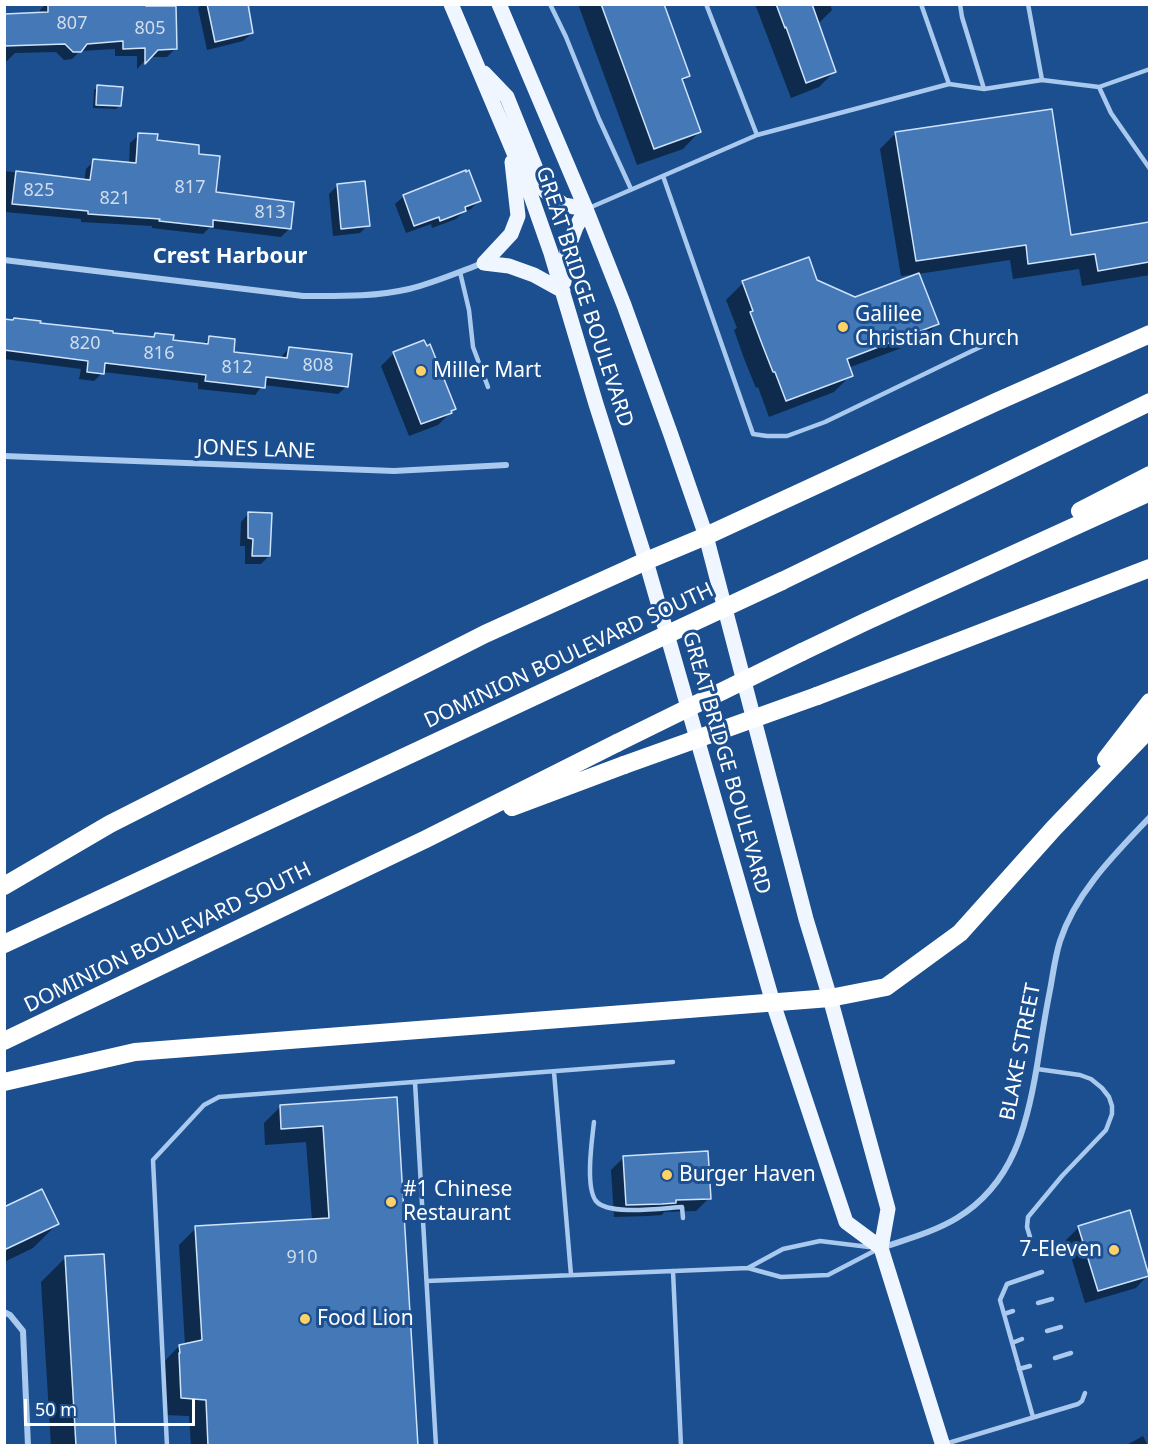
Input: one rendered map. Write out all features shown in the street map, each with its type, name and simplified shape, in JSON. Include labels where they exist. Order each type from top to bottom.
[{"type":"highway","points":[[4,886],[120,819],[485,634],[1149,334]]},
{"type":"highway","name":"DOMINION BOULEVARD SOUTH","points":[[4,944],[782,581],[1149,402]]},
{"type":"highway","points":[[867,621],[1149,475]]},
{"type":"highway","points":[[867,621],[1149,492]]},
{"type":"highway","points":[[426,839],[817,696],[1149,568]]},
{"type":"highway","name":"DOMINION BOULEVARD SOUTH","points":[[4,1041],[426,839],[867,621]]},
{"type":"highway","points":[[1054,828],[1149,702]]},
{"type":"highway","points":[[4,1082],[135,1052],[773,1003],[830,998],[886,987],[960,933],[1054,828],[1149,728]]},
{"type":"main road","name":"GREAT BRIDGE BOULEVARD","points":[[451,4],[509,140],[551,253],[646,561],[773,1003],[846,1222],[881,1248]]},
{"type":"main road","name":"GREAT BRIDGE BOULEVARD","points":[[499,4],[624,305],[706,536],[806,919],[888,1209],[881,1248],[943,1445]]},
{"type":"main road","points":[[477,67],[507,97],[545,191],[564,205],[586,209],[567,251],[563,291],[534,275],[509,266],[483,263]]},
{"type":"main road","points":[[483,263],[511,234],[518,216],[509,140]]},
{"type":"street","points":[[4,260],[303,296],[381,294],[411,288],[483,263]]},
{"type":"street","name":"JONES LANE","points":[[4,456],[394,471],[506,465]]},
{"type":"street","name":"BLAKE STREET","points":[[881,1248],[935,1229],[958,1217],[976,1204],[1006,1170],[1019,1144],[1031,1101],[1055,960],[1065,927],[1083,894],[1149,817]]},
{"type":"street","points":[[4,1312],[10,1315],[22,1330],[28,1446]]},
{"type":"lane","points":[[550,4],[631,189]]},
{"type":"lane","points":[[706,4],[757,135]]},
{"type":"lane","points":[[921,4],[949,84]]},
{"type":"lane","points":[[960,4],[962,18],[984,89]]},
{"type":"lane","points":[[1028,4],[1041,80]]},
{"type":"lane","points":[[586,209],[757,135],[949,84],[984,89],[1041,80],[1099,87],[1149,69]]},
{"type":"lane","points":[[1099,87],[1111,113],[1149,169]]},
{"type":"lane","points":[[663,176],[753,434],[787,436],[825,422],[1003,336]]},
{"type":"lane","points":[[460,272],[470,310],[472,347],[488,387]]},
{"type":"lane","points":[[167,1446],[153,1160],[204,1105],[219,1097],[673,1062]]},
{"type":"lane","points":[[1030,1237],[1026,1227],[1028,1217],[1062,1176],[1106,1130],[1112,1114],[1112,1106],[1108,1097],[1102,1088],[1091,1080],[1080,1075],[1037,1069]]},
{"type":"lane","points":[[554,1071],[571,1275]]},
{"type":"lane","points":[[415,1082],[436,1446]]},
{"type":"lane","points":[[594,1122],[590,1162],[595,1200],[604,1207],[626,1210],[682,1207],[683,1218]]},
{"type":"lane","points":[[748,1268],[783,1249],[820,1241],[881,1248]]},
{"type":"lane","points":[[427,1281],[748,1268],[781,1277],[828,1275],[881,1248]]},
{"type":"lane","points":[[673,1271],[681,1446]]},
{"type":"lane","points":[[1033,1417],[1000,1300],[1007,1284],[1042,1272]]},
{"type":"lane","points":[[1038,1303],[1052,1299]]},
{"type":"lane","points":[[1004,1314],[1013,1311]]},
{"type":"lane","points":[[1047,1331],[1061,1327]]},
{"type":"lane","points":[[1012,1343],[1022,1339]]},
{"type":"lane","points":[[1055,1358],[1071,1353]]},
{"type":"lane","points":[[1019,1369],[1030,1366]]},
{"type":"lane","points":[[943,1445],[1078,1404],[1085,1393]]},
{"type":"building","points":[[48,4],[176,6],[177,49],[158,50],[145,64],[145,48],[123,49],[123,41],[87,44],[81,52],[73,52],[65,44],[4,46],[4,14],[48,12]]},
{"type":"building","points":[[207,4],[248,4],[253,33],[215,42]]},
{"type":"building","points":[[601,4],[664,4],[690,76],[682,79],[701,132],[654,149]]},
{"type":"building","points":[[776,4],[812,4],[836,72],[806,83]]},
{"type":"building","points":[[97,85],[123,87],[121,106],[96,105]]},
{"type":"building","points":[[1052,109],[1071,235],[1149,222],[1149,262],[1098,271],[1095,254],[1028,264],[1026,245],[916,261],[895,132]]},
{"type":"building","points":[[138,133],[158,134],[157,140],[199,145],[199,154],[220,156],[216,192],[294,202],[291,229],[213,220],[213,227],[159,221],[160,219],[88,214],[88,211],[12,204],[16,171],[90,180],[93,159],[136,163]]},
{"type":"building","points":[[466,170],[466,172],[469,170],[481,201],[465,207],[466,211],[440,221],[439,217],[414,226],[403,195]]},
{"type":"building","points":[[365,181],[370,226],[341,229],[337,184]]},
{"type":"building","name":"Galilee Christian Church","points":[[809,257],[817,280],[855,297],[919,273],[939,324],[847,359],[853,376],[786,401],[750,312],[753,311],[742,281]]},
{"type":"building","points":[[14,318],[113,331],[113,333],[154,337],[155,333],[174,335],[173,340],[208,344],[209,336],[235,339],[234,352],[287,358],[289,347],[352,354],[348,387],[266,377],[265,388],[205,381],[206,375],[105,363],[104,374],[87,372],[88,361],[4,350],[4,319],[13,320]]},
{"type":"building","name":"Miller Mart","points":[[424,340],[427,346],[430,344],[456,409],[451,411],[452,413],[421,424],[393,352]]},
{"type":"building","points":[[248,512],[272,513],[270,556],[252,556],[253,539],[248,538]]},
{"type":"building","points":[[397,1097],[418,1446],[208,1446],[206,1400],[181,1398],[179,1345],[202,1340],[195,1226],[329,1218],[323,1126],[281,1129],[280,1105]]},
{"type":"building","name":"Burger Haven","points":[[708,1151],[711,1199],[626,1205],[623,1156]]},
{"type":"building","points":[[42,1189],[59,1224],[4,1250],[4,1207]]},
{"type":"building","name":"7-Eleven","points":[[1130,1210],[1149,1276],[1098,1291],[1078,1226]]},
{"type":"building","points":[[104,1254],[116,1446],[76,1446],[65,1256]]},
{"type":"place","name":"Galilee Christian Church","points":[[843,327]]},
{"type":"place","name":"Miller Mart","points":[[421,371]]},
{"type":"place","name":"Burger Haven","points":[[667,1175]]},
{"type":"place","name":"#1 Chinese Restaurant","points":[[391,1202]]},
{"type":"place","name":"7-Eleven","points":[[1114,1250]]},
{"type":"place","name":"Food Lion","points":[[305,1319]]},
{"type":"district","name":"Crest Harbour","points":[[230,257]]}]
